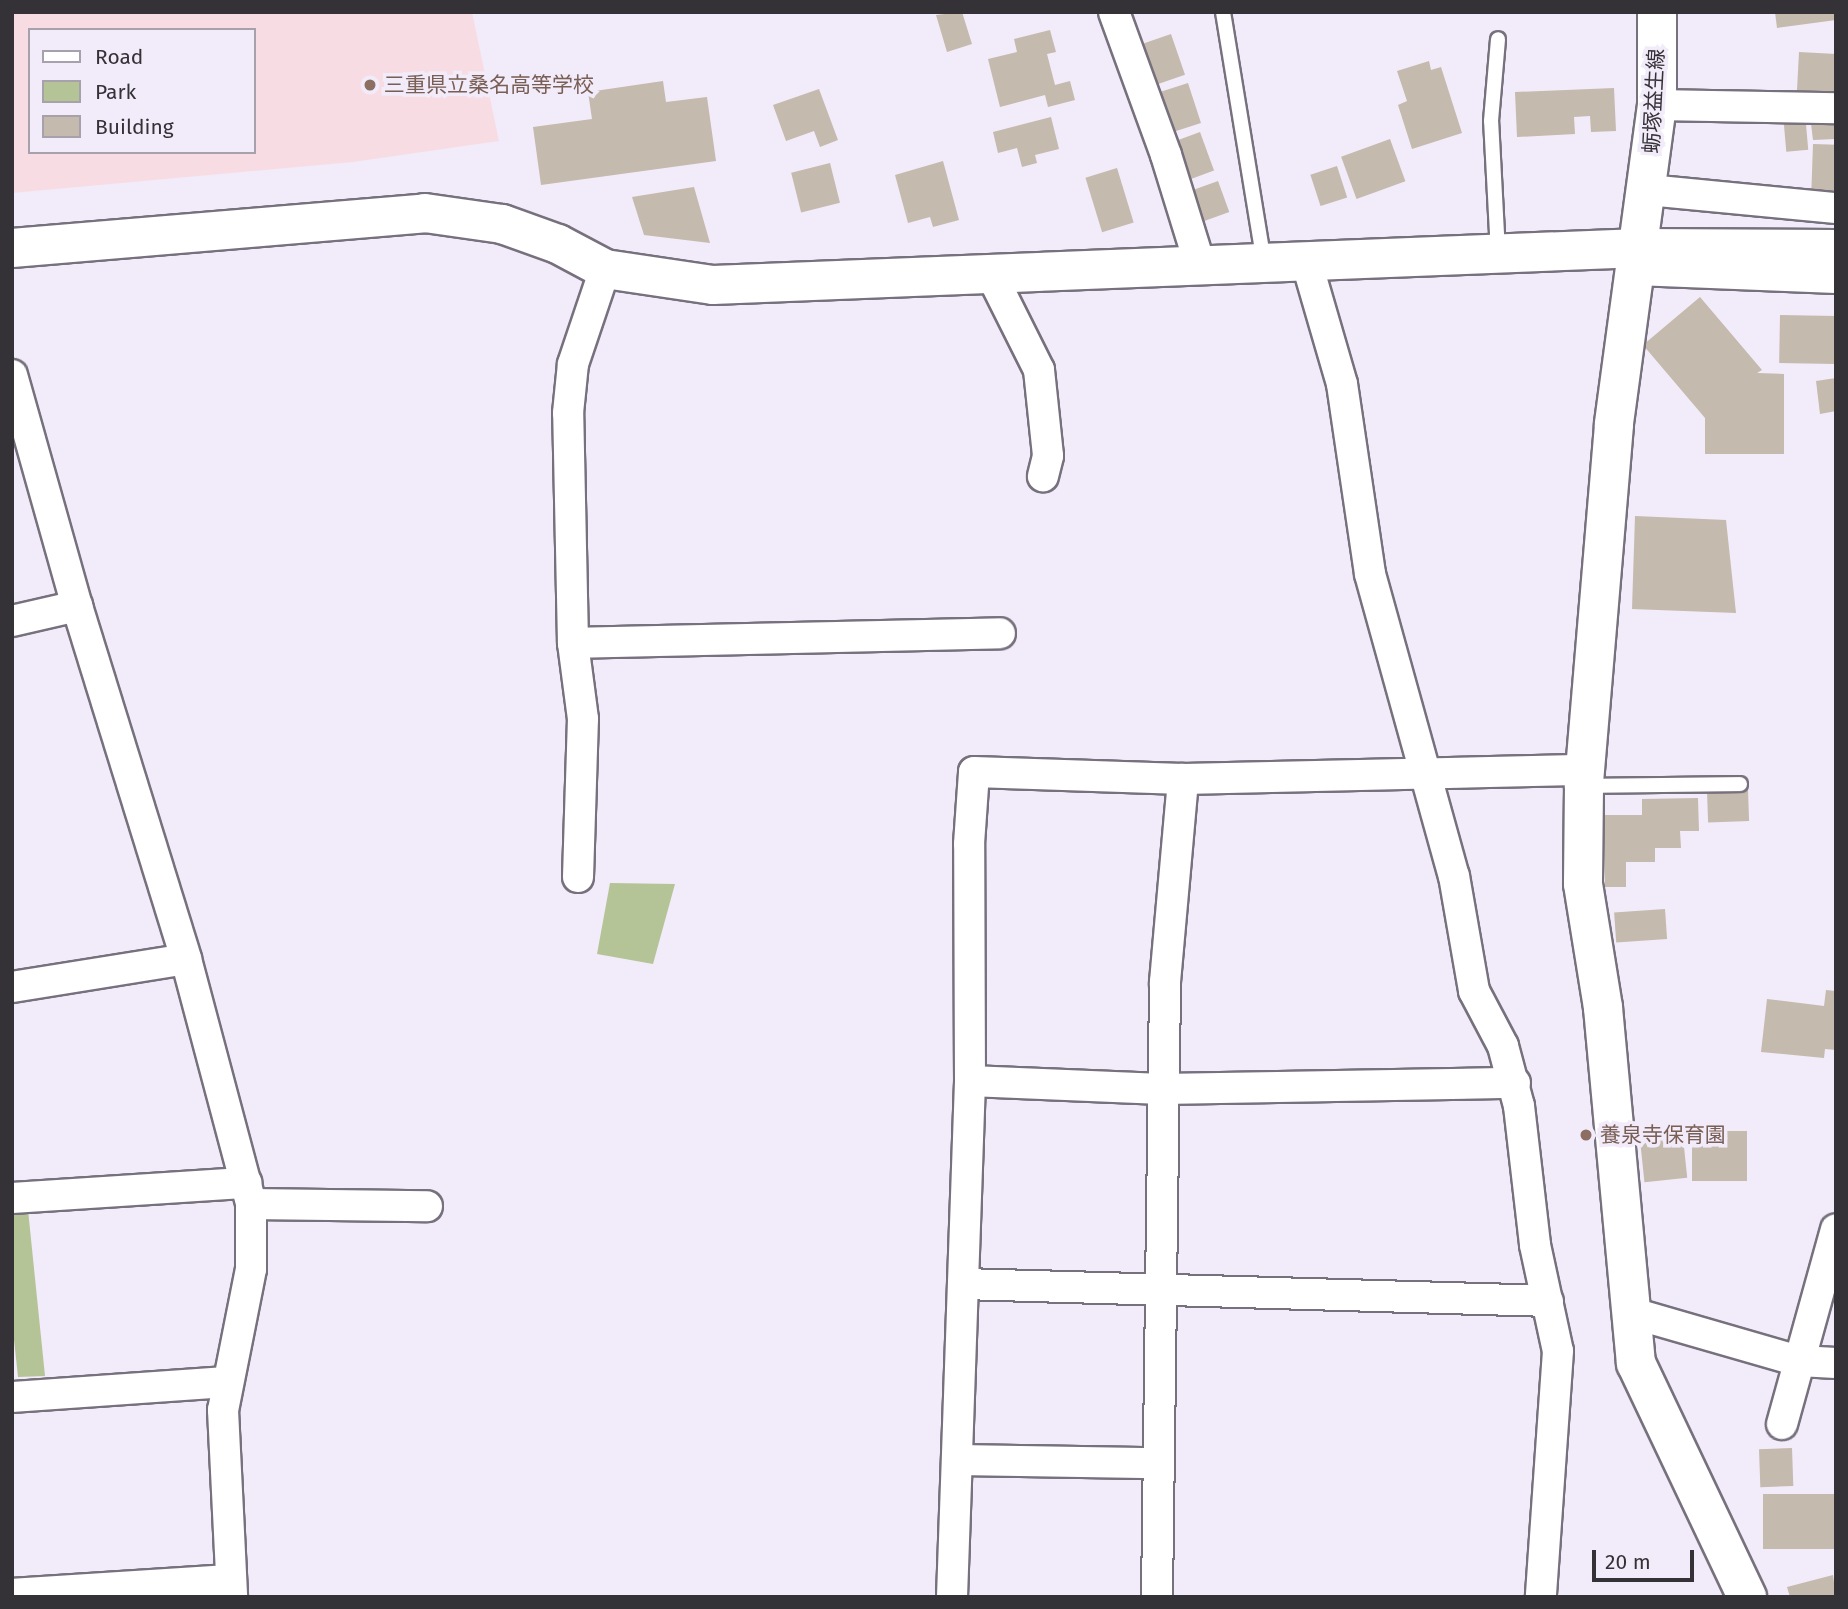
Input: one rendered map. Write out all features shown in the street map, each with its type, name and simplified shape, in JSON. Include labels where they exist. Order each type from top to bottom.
[{"type":"street","points":[[1114,12],[1166,155],[1201,268]]},
{"type":"street","name":"蛎塚益生線","points":[[1657,12],[1657,105],[1648,190],[1614,425],[1586,778],[1583,884],[1603,1008],[1629,1312],[1636,1363],[1747,1597]]},
{"type":"street","points":[[1657,105],[1836,108]]},
{"type":"street","points":[[1648,190],[1836,208]]},
{"type":"street","points":[[12,248],[425,213],[502,224],[558,244],[605,269],[713,285],[1201,268],[1306,260],[1498,255],[1638,259],[1836,278]]},
{"type":"street","points":[[1638,259],[1836,249]]},
{"type":"street","points":[[1306,260],[1342,384],[1370,574],[1454,876],[1474,991],[1503,1046],[1515,1083],[1524,1175],[1558,1350],[1541,1597]]},
{"type":"street","points":[[578,877],[583,719],[573,643],[568,413],[572,363],[605,269]]},
{"type":"street","points":[[992,276],[1039,370],[1048,456],[1043,476]]},
{"type":"street","points":[[12,374],[77,606],[186,959],[249,1193],[251,1269],[225,1382],[231,1588],[12,1594]]},
{"type":"street","points":[[12,621],[77,606]]},
{"type":"street","points":[[573,643],[1000,633]]},
{"type":"street","points":[[952,1597],[970,1081],[969,844],[974,772],[1183,779],[1403,778],[1424,773],[1586,778]]},
{"type":"street","points":[[1157,1597],[1165,982],[1183,779]]},
{"type":"street","points":[[12,987],[186,959]]},
{"type":"street","points":[[970,1081],[1162,1089],[1515,1083]]},
{"type":"street","points":[[12,1198],[249,1193],[427,1206]]},
{"type":"street","points":[[1782,1424],[1836,1228]]},
{"type":"street","points":[[963,1283],[1548,1301]]},
{"type":"street","points":[[1629,1312],[1799,1361],[1836,1363]]},
{"type":"street","points":[[12,1397],[225,1382]]},
{"type":"street","points":[[958,1460],[1158,1464]]},
{"type":"lane","points":[[1223,12],[1265,263]]},
{"type":"lane","points":[[1498,39],[1492,121],[1498,255]]},
{"type":"lane","points":[[1586,778],[1741,784]]},
{"type":"shaded area","name":"三重県立桑名高等学校","points":[[12,12],[472,12],[499,141],[353,162],[12,193]]},
{"type":"green space","points":[[610,883],[675,884],[653,964],[597,954]]},
{"type":"green space","points":[[27,1200],[45,1376],[18,1377],[12,1321],[12,1201]]},
{"type":"building","points":[[962,12],[972,44],[947,52],[936,15]]},
{"type":"building","points":[[1775,12],[1836,12],[1836,20],[1777,28]]},
{"type":"building","points":[[1050,30],[1056,52],[1047,54],[1055,85],[1070,81],[1075,100],[1048,107],[1045,95],[1000,107],[988,59],[1017,52],[1014,39]]},
{"type":"building","points":[[1171,34],[1185,75],[1154,85],[1140,45]]},
{"type":"building","points":[[1799,52],[1836,54],[1834,94],[1797,92]]},
{"type":"building","points":[[1429,61],[1431,70],[1441,67],[1462,133],[1412,149],[1398,105],[1407,101],[1397,71]]},
{"type":"building","points":[[663,81],[666,102],[707,97],[716,161],[541,185],[533,127],[592,119],[588,92]]},
{"type":"building","points":[[1188,83],[1201,123],[1171,133],[1159,93]]},
{"type":"building","points":[[1614,88],[1616,131],[1591,132],[1590,116],[1574,117],[1575,134],[1517,137],[1515,92]]},
{"type":"building","points":[[819,89],[838,140],[820,147],[814,131],[786,141],[773,105]]},
{"type":"building","points":[[1836,112],[1836,139],[1813,140],[1810,115]]},
{"type":"building","points":[[1805,113],[1808,150],[1786,152],[1783,115]]},
{"type":"building","points":[[1051,117],[1059,149],[1035,155],[1037,163],[1022,167],[1017,148],[998,153],[993,132]]},
{"type":"building","points":[[1200,132],[1214,171],[1190,179],[1176,141]]},
{"type":"building","points":[[1390,139],[1405,181],[1357,199],[1341,157]]},
{"type":"building","points":[[1813,144],[1836,145],[1834,191],[1811,190]]},
{"type":"building","points":[[943,161],[959,220],[933,227],[930,217],[908,223],[895,175]]},
{"type":"building","points":[[830,163],[840,203],[801,212],[791,173]]},
{"type":"building","points":[[1337,166],[1347,197],[1321,206],[1310,175]]},
{"type":"building","points":[[1117,168],[1134,223],[1102,232],[1085,178]]},
{"type":"building","points":[[1218,181],[1229,212],[1203,222],[1192,191]]},
{"type":"building","points":[[694,187],[710,243],[644,235],[632,197]]},
{"type":"building","points":[[1700,297],[1762,370],[1757,373],[1784,374],[1784,454],[1705,454],[1705,418],[1643,345]]},
{"type":"building","points":[[1780,315],[1836,316],[1835,364],[1779,363]]},
{"type":"building","points":[[1836,378],[1836,411],[1820,414],[1816,381]]},
{"type":"building","points":[[1635,516],[1726,520],[1736,613],[1632,609]]},
{"type":"building","points":[[1748,790],[1749,821],[1708,822],[1707,791]]},
{"type":"building","points":[[1698,798],[1699,831],[1680,831],[1681,848],[1655,848],[1655,862],[1626,862],[1626,887],[1605,887],[1604,815],[1642,815],[1642,799]]},
{"type":"building","points":[[1665,909],[1667,939],[1616,942],[1614,913]]},
{"type":"building","points":[[1826,990],[1836,991],[1836,1050],[1825,1049],[1824,1058],[1761,1052],[1767,999],[1824,1006]]},
{"type":"building","points":[[1682,1128],[1687,1178],[1644,1182],[1639,1132]]},
{"type":"building","points":[[1692,1131],[1747,1131],[1747,1181],[1692,1181]]},
{"type":"building","points":[[1792,1448],[1793,1486],[1760,1487],[1759,1449]]},
{"type":"building","points":[[1763,1494],[1836,1494],[1836,1549],[1763,1549]]},
{"type":"building","points":[[1833,1575],[1836,1597],[1790,1597],[1787,1587]]},
{"type":"place","name":"三重県立桑名高等学校","points":[[370,85]]},
{"type":"place","name":"養泉寺保育園","points":[[1586,1135]]}]
